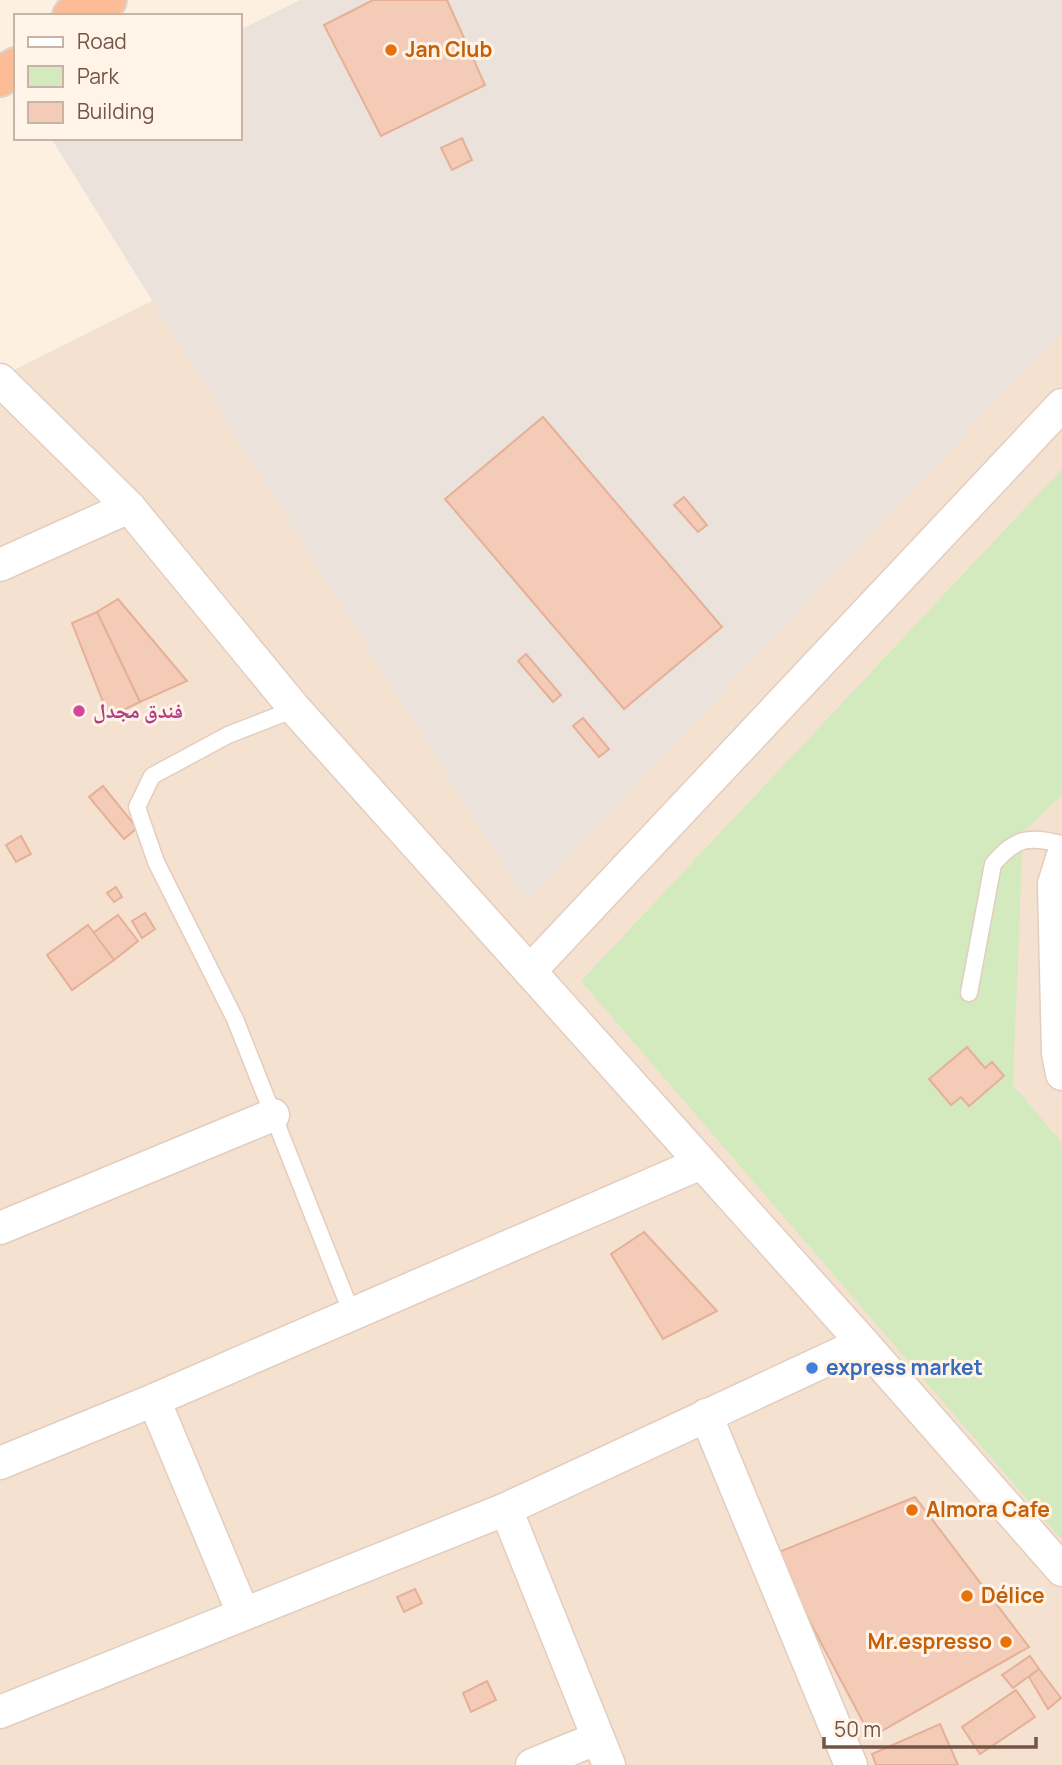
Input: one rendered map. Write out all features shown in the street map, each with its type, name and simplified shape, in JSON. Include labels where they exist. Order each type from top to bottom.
[{"type":"highway","points":[[76,14],[107,0]]},
{"type":"highway","points":[[106,14],[130,0]]},
{"type":"street","points":[[0,380],[129,507],[295,709],[863,1343],[1062,1570]]},
{"type":"street","points":[[530,971],[1062,405]]},
{"type":"street","points":[[0,565],[129,507]]},
{"type":"street","points":[[1062,859],[1054,884],[1058,1053],[1062,1074]]},
{"type":"street","points":[[0,1228],[273,1115]]},
{"type":"street","points":[[0,1463],[154,1400],[701,1163]]},
{"type":"street","points":[[0,1712],[506,1509],[863,1343]]},
{"type":"street","points":[[154,1400],[243,1613]]},
{"type":"street","points":[[706,1415],[852,1765]]},
{"type":"street","points":[[506,1509],[604,1752],[532,1765]]},
{"type":"lane","points":[[295,709],[228,735],[152,775],[137,807],[156,862],[235,1019],[352,1314]]},
{"type":"lane","points":[[969,993],[993,864],[1005,850],[1018,841],[1036,838],[1062,844]]},
{"type":"shaded area","points":[[300,0],[1062,0],[1062,331],[526,902],[52,140],[242,140],[242,29]]},
{"type":"shaded area","points":[[751,0],[1062,0],[1062,1765],[0,1765],[0,377]]},
{"type":"green space","points":[[1062,469],[1062,795],[1023,832],[1013,1085],[1062,1143],[1062,1540],[581,981]]},
{"type":"building","points":[[373,0],[447,0],[485,85],[381,136],[324,25]]},
{"type":"building","points":[[462,138],[472,160],[452,170],[441,148]]},
{"type":"building","points":[[543,417],[722,627],[624,709],[445,499]]},
{"type":"building","points":[[684,497],[707,525],[698,532],[674,505]]},
{"type":"building","points":[[118,599],[187,681],[140,702],[97,612]]},
{"type":"building","points":[[97,612],[140,702],[109,717],[72,623]]},
{"type":"building","points":[[526,654],[561,695],[553,702],[518,661]]},
{"type":"building","points":[[583,718],[609,749],[599,757],[573,726]]},
{"type":"building","points":[[103,786],[137,828],[124,839],[89,797]]},
{"type":"building","points":[[21,836],[31,854],[16,862],[6,845]]},
{"type":"building","points":[[116,887],[122,897],[114,902],[107,893]]},
{"type":"building","points":[[145,913],[155,929],[142,938],[132,921]]},
{"type":"building","points":[[118,915],[138,941],[114,960],[93,933]]},
{"type":"building","points":[[88,925],[114,960],[72,990],[47,955]]},
{"type":"building","points":[[967,1047],[985,1068],[992,1062],[1004,1076],[969,1106],[961,1097],[951,1105],[929,1079]]},
{"type":"building","points":[[644,1232],[717,1311],[663,1339],[611,1254]]},
{"type":"building","points":[[915,1497],[1029,1647],[871,1737],[774,1554]]},
{"type":"building","points":[[415,1589],[422,1603],[404,1612],[397,1597]]},
{"type":"building","points":[[1030,1656],[1039,1669],[1013,1688],[1002,1675]]},
{"type":"building","points":[[1039,1669],[1061,1698],[1048,1709],[1029,1677]]},
{"type":"building","points":[[487,1681],[496,1700],[471,1712],[463,1693]]},
{"type":"building","points":[[1016,1690],[1035,1717],[980,1754],[962,1727]]},
{"type":"building","points":[[940,1724],[958,1765],[876,1765],[872,1754]]},
{"type":"place","name":"Jan Club","points":[[391,50]]},
{"type":"place","name":"فندق مجدل","points":[[79,711]]},
{"type":"place","name":"express market","points":[[812,1368]]},
{"type":"place","name":"Almora Cafe","points":[[912,1510]]},
{"type":"place","name":"Délice","points":[[967,1596]]},
{"type":"place","name":"Mr.espresso","points":[[1006,1642]]}]
